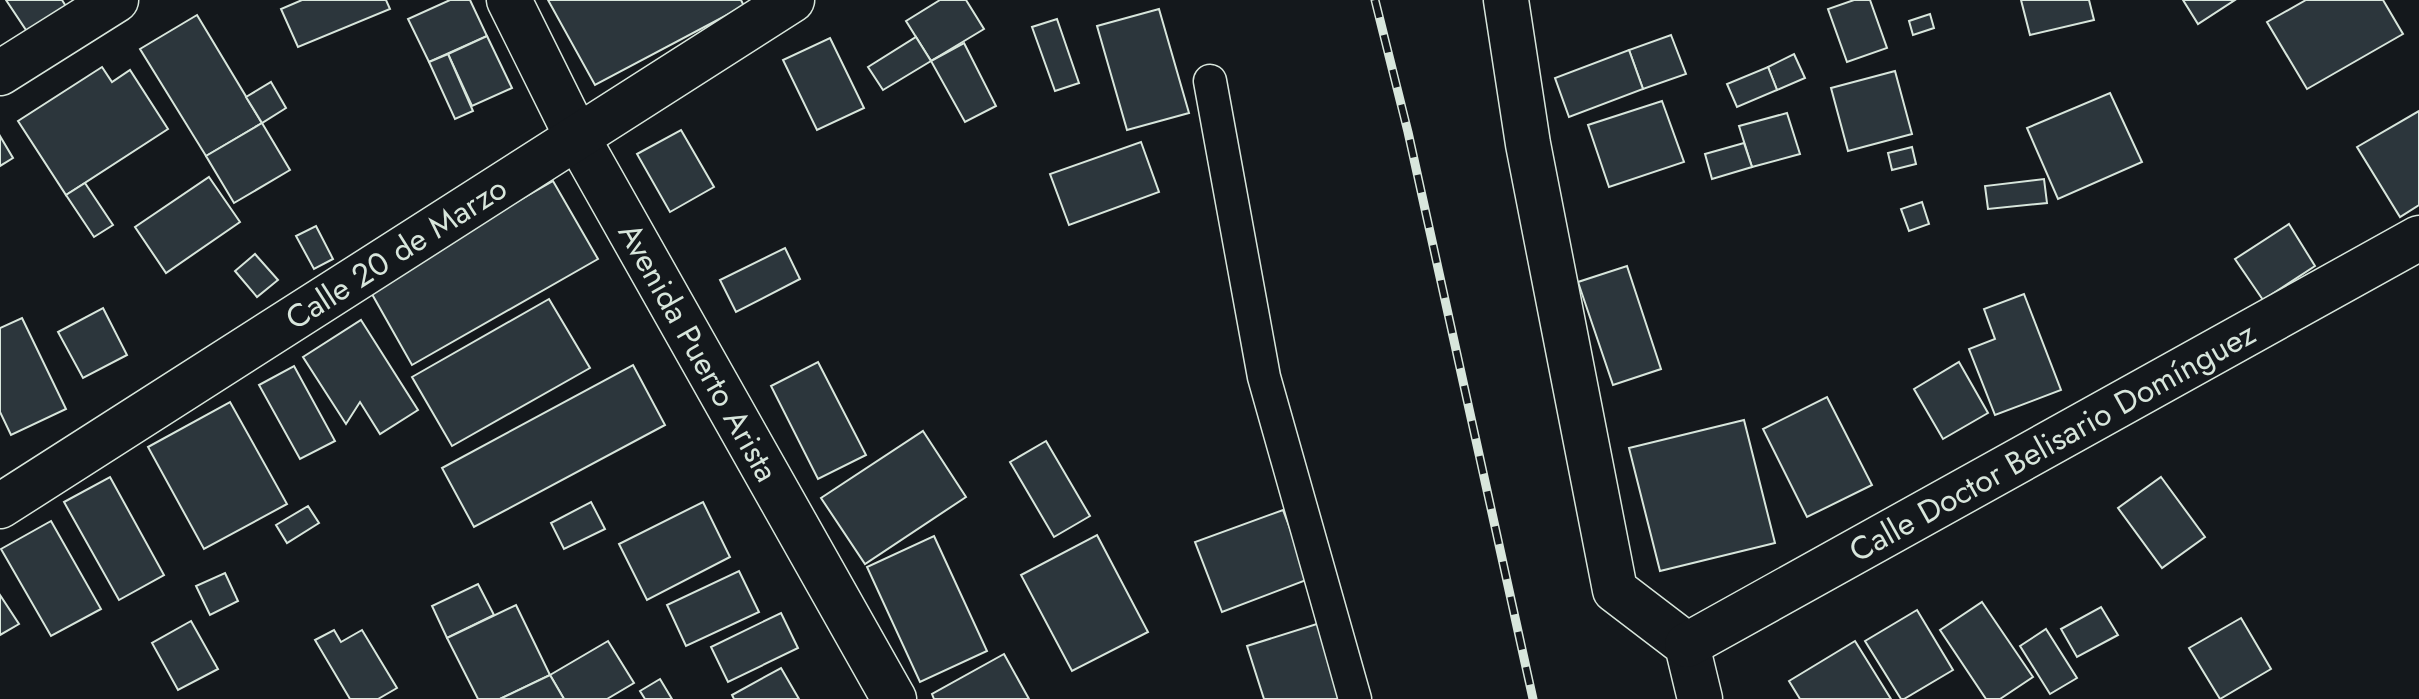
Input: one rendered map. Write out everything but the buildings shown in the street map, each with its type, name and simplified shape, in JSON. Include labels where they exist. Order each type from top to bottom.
[{"type":"street","points":[[0,73],[116,0]]},
{"type":"street","name":"Avenida Puerto Arista","points":[[509,0],[577,137],[894,699]]},
{"type":"street","name":"Calle 20 de Marzo","points":[[0,506],[792,0]]},
{"type":"street","points":[[1506,0],[1528,144],[1615,590],[1687,645],[1700,699]]},
{"type":"street","points":[[1210,81],[1264,377],[1355,699]]},
{"type":"street","name":"Calle Doctor Belisario Domínguez","points":[[1687,645],[2419,238]]},
{"type":"railway","points":[[1375,0],[1408,132],[1533,699]]}]
